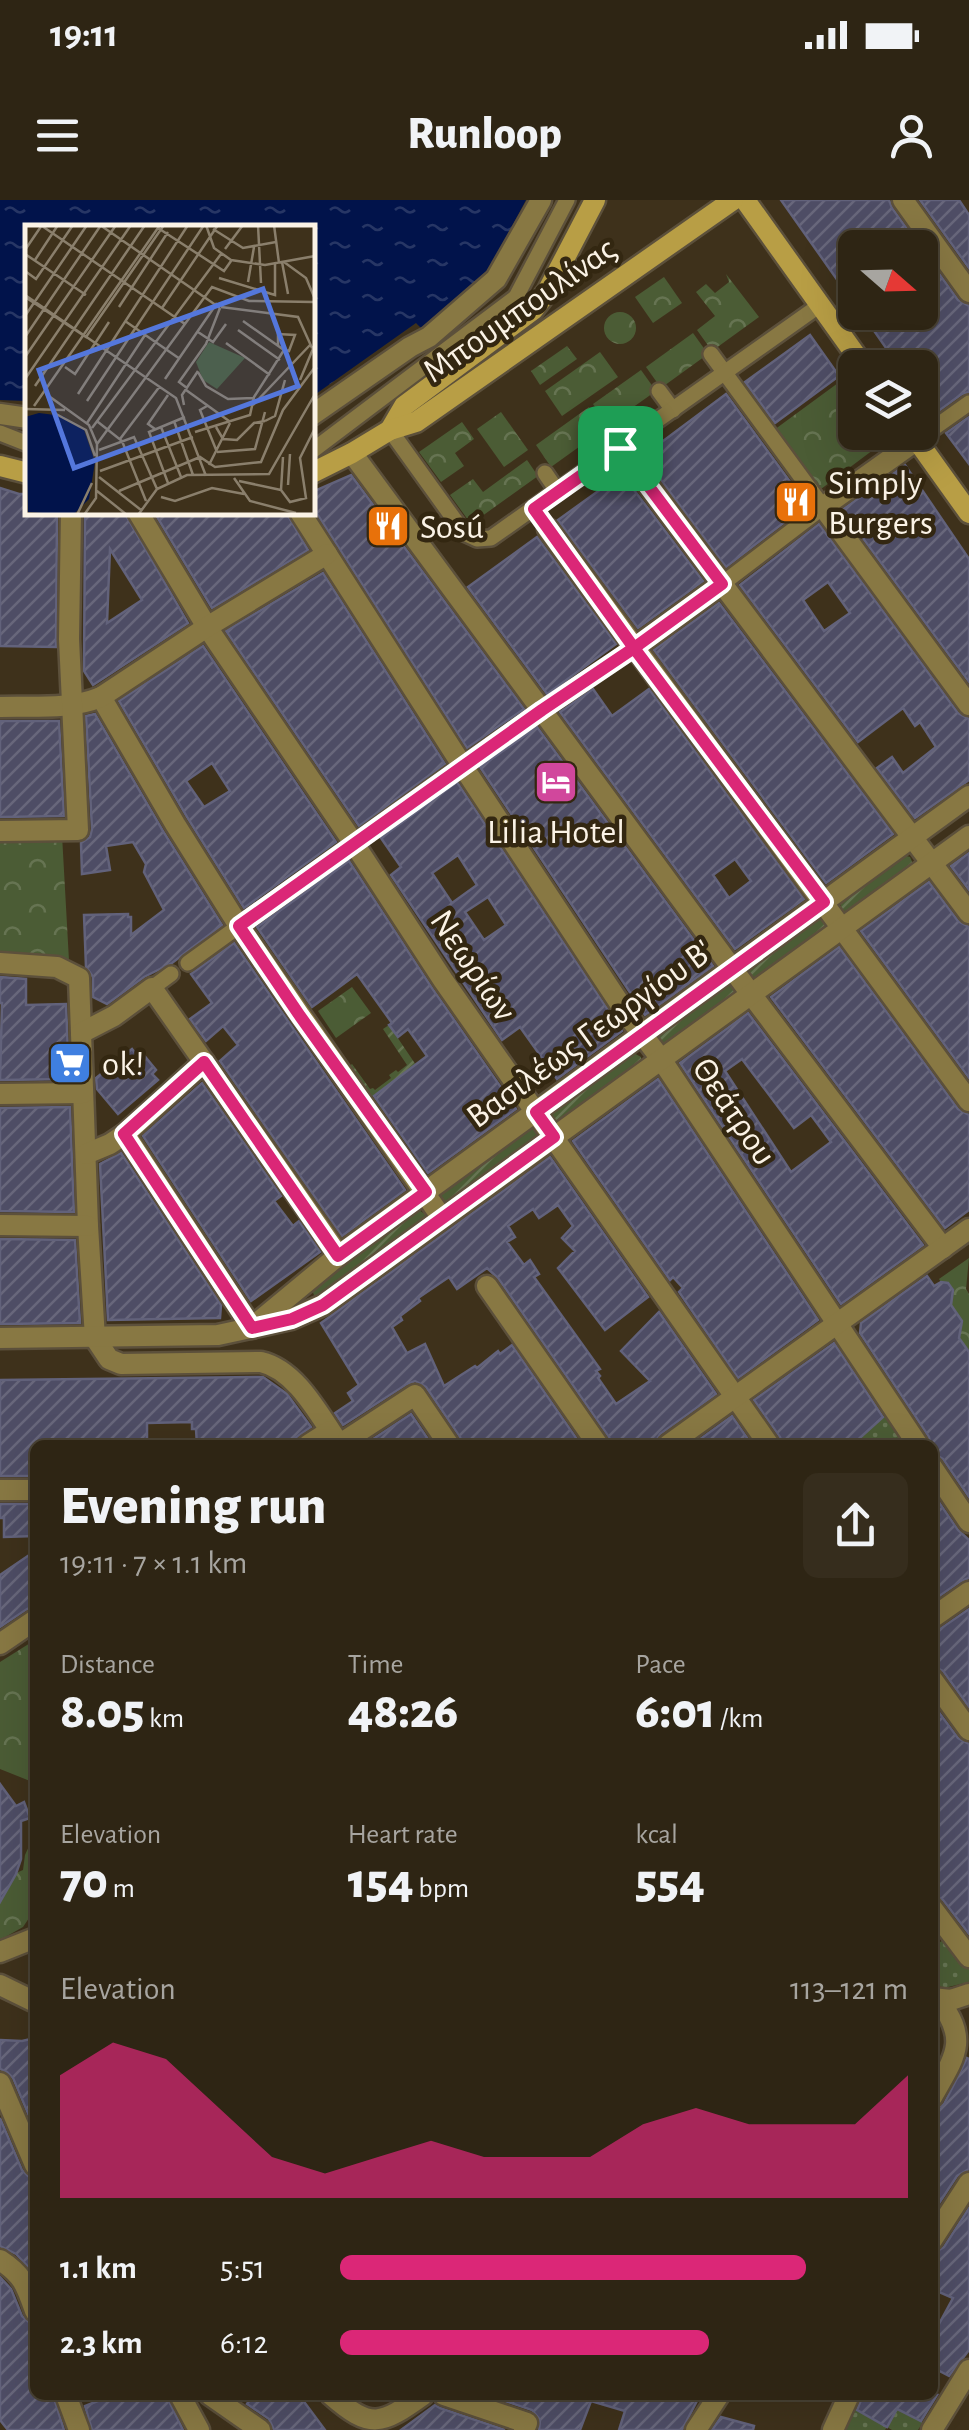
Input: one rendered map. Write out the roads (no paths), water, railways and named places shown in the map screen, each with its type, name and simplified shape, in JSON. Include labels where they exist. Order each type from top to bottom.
[{"type":"main road","points":[[315,472],[390,430],[404,406],[534,310],[596,200]]},
{"type":"main road","name":"Μπουμπουλίνας","points":[[390,430],[416,422],[732,200]]},
{"type":"main road","points":[[745,200],[852,350]]},
{"type":"main road","points":[[924,450],[969,514]]},
{"type":"main road","points":[[0,466],[25,471]]},
{"type":"street","points":[[315,413],[434,333],[496,279],[541,200]]},
{"type":"street","points":[[315,449],[516,297],[567,200]]},
{"type":"street","points":[[903,200],[969,292]]},
{"type":"street","points":[[390,430],[440,493],[464,533],[484,540],[498,535],[558,492],[627,456],[672,410],[820,305]]},
{"type":"street","points":[[711,354],[969,705]]},
{"type":"street","points":[[659,391],[672,410]]},
{"type":"street","points":[[938,422],[969,403]]},
{"type":"street","points":[[0,414],[25,418]]},
{"type":"street","points":[[607,428],[969,914]]},
{"type":"street","points":[[0,433],[25,443]]},
{"type":"street","points":[[188,963],[353,842],[634,648],[896,450]]},
{"type":"street","points":[[352,454],[943,1248]]},
{"type":"street","points":[[544,473],[558,492]]},
{"type":"street","points":[[534,509],[969,1101]]},
{"type":"street","points":[[0,831],[78,830],[70,638],[71,515]]},
{"type":"street","name":"Νεωρίων","points":[[140,515],[207,627],[444,980],[766,1440]]},
{"type":"street","name":"Θεάτρου","points":[[302,515],[462,766],[915,1440]]},
{"type":"street","points":[[0,707],[72,706],[101,697],[327,554]]},
{"type":"street","points":[[101,697],[174,824],[239,926],[442,1218]]},
{"type":"street","name":"Βασιλέως Γεωργίου Β'","points":[[252,1328],[338,1256],[969,796]]},
{"type":"street","name":"Βασιλέως Γεωργίου Β'","points":[[0,1338],[218,1335],[292,1319],[323,1305],[969,836]]},
{"type":"street","points":[[0,963],[47,965],[79,978],[95,1338],[105,1355],[115,1362],[150,1364],[270,1364],[292,1378],[332,1434],[415,1396],[446,1440]]},
{"type":"street","points":[[81,1033],[114,1016],[171,974]]},
{"type":"street","points":[[152,988],[338,1256]]},
{"type":"street","points":[[86,1154],[124,1134],[204,1062]]},
{"type":"street","points":[[0,1094],[83,1093]]},
{"type":"street","points":[[124,1134],[252,1328]]},
{"type":"street","points":[[0,1225],[88,1226]]},
{"type":"street","points":[[675,1440],[969,1229]]},
{"type":"street","points":[[487,1286],[595,1440]]},
{"type":"street","points":[[938,1476],[969,1522]]},
{"type":"street","points":[[0,1490],[30,1490]]},
{"type":"street","points":[[938,1614],[969,1592]]},
{"type":"street","points":[[0,1644],[30,1623]]},
{"type":"street","points":[[938,1686],[969,1730]]},
{"type":"street","points":[[938,1916],[969,1958]]},
{"type":"street","points":[[0,1952],[30,1940]]},
{"type":"street","points":[[0,1985],[30,2000]]},
{"type":"street","points":[[938,1998],[951,2000],[969,1994]]},
{"type":"street","points":[[938,2001],[953,2016],[960,2031],[954,2058],[938,2086]]},
{"type":"street","points":[[0,2083],[30,2153]]},
{"type":"street","points":[[938,2231],[969,2183]]},
{"type":"street","points":[[0,2260],[18,2272],[30,2293]]},
{"type":"street","points":[[932,2430],[969,2370]]},
{"type":"street","points":[[68,2400],[79,2430]]},
{"type":"street","points":[[183,2400],[198,2430]]},
{"type":"street","points":[[217,2400],[260,2430]]},
{"type":"street","points":[[336,2400],[366,2426],[389,2419],[397,2402]]},
{"type":"street","points":[[457,2400],[525,2427]]},
{"type":"street","points":[[696,2430],[715,2400]]},
{"type":"street","points":[[833,2430],[848,2400]]},
{"type":"water","points":[[0,200],[526,200],[488,271],[422,329],[416,323],[315,395],[315,225],[25,225],[25,401],[0,400]]},
{"type":"place","name":"Simply Burgers","points":[[796,502]]},
{"type":"place","name":"Sosú","points":[[388,526]]},
{"type":"place","name":"Lilia Hotel","points":[[556,782]]},
{"type":"place","name":"ok!","points":[[70,1063]]}]
